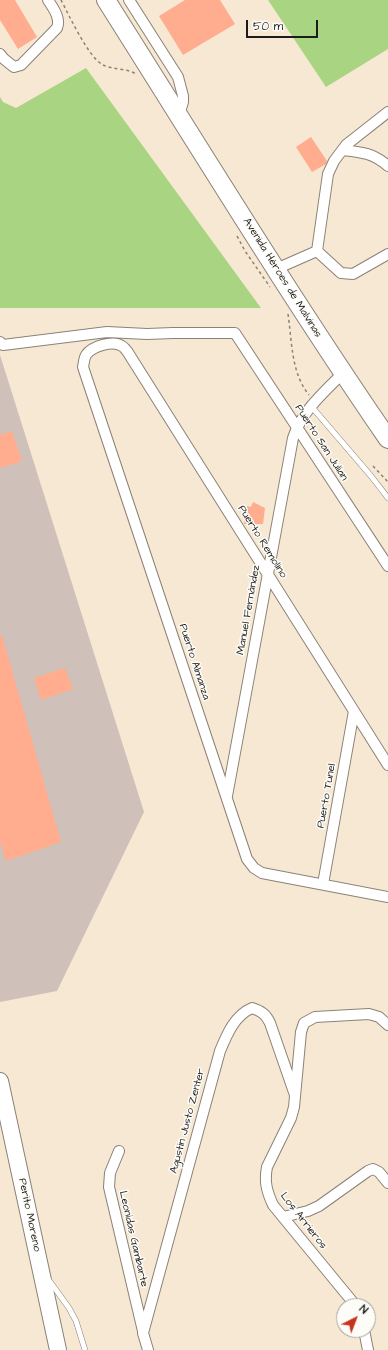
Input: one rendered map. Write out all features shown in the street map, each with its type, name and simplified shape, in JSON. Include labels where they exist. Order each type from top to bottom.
[{"type":"highway","name":"Avenida Héroes de Malvinas","points":[[106,0],[342,373],[388,439]]},
{"type":"main road","name":"Perito Moreno","points":[[0,1081],[58,1350]]},
{"type":"street","points":[[0,54],[14,66],[21,65],[57,28],[59,23],[58,17],[48,0]]},
{"type":"street","points":[[129,0],[178,77],[183,96],[183,102],[179,115]]},
{"type":"street","points":[[317,251],[328,174],[334,161],[346,145],[388,112]]},
{"type":"street","points":[[343,150],[366,153],[382,161],[388,166]]},
{"type":"street","points":[[276,269],[317,251]]},
{"type":"street","points":[[317,251],[341,273],[353,274],[388,254]]},
{"type":"street","points":[[0,342],[3,345],[107,332]]},
{"type":"street","name":"Puerto San Julian","points":[[107,332],[147,334],[235,333],[388,566]]},
{"type":"street","name":"Puerto Remolino","points":[[108,344],[122,346],[127,351],[388,764]]},
{"type":"street","name":"Puerto Almanza","points":[[108,344],[94,348],[87,353],[84,358],[83,367],[247,859],[254,868],[262,873],[388,896]]},
{"type":"street","name":"Manuel Fernández","points":[[227,798],[293,438],[296,428],[307,410],[342,373]]},
{"type":"street","name":"Puerto Tunel","points":[[323,884],[354,711]]},
{"type":"street","name":"Agustin Justo Zenter","points":[[143,1333],[220,1050],[229,1031],[244,1011],[252,1008],[260,1011],[266,1016],[270,1023],[295,1095]]},
{"type":"street","name":"Los Arrieros","points":[[350,1298],[273,1205],[267,1192],[265,1175],[267,1167],[291,1118],[294,1107],[301,1032],[304,1023],[315,1017],[368,1014],[379,1017],[388,1025]]},
{"type":"street","name":"Leonidas Gambarte","points":[[119,1151],[110,1173],[109,1187],[143,1333]]},
{"type":"street","points":[[284,1217],[308,1211],[319,1206],[368,1171],[374,1169],[380,1172],[388,1183]]},
{"type":"street","points":[[143,1333],[148,1350]]},
{"type":"street","points":[[366,1338],[368,1350]]},
{"type":"lane","points":[[107,332],[108,344]]},
{"type":"lane","points":[[313,404],[388,498]]},
{"type":"lane","points":[[39,1262],[48,1279],[69,1308],[76,1321],[85,1350]]},
{"type":"path","points":[[61,0],[84,42],[97,60],[104,65],[132,71],[140,77]]},
{"type":"path","points":[[237,235],[245,251],[272,289]]},
{"type":"path","points":[[287,310],[296,367],[300,382],[313,404]]},
{"type":"path","points":[[372,465],[388,482]]},
{"type":"shaded area","points":[[0,355],[144,812],[57,991],[0,1002]]},
{"type":"green space","points":[[268,0],[388,0],[388,49],[326,87]]},
{"type":"green space","points":[[86,68],[261,308],[0,308],[0,97],[3,102],[16,108]]},
{"type":"building","points":[[0,0],[15,0],[37,37],[18,49],[0,20]]},
{"type":"building","points":[[185,0],[220,0],[235,24],[183,55],[159,16]]},
{"type":"building","points":[[311,137],[327,161],[326,164],[312,172],[296,147]]},
{"type":"building","points":[[12,431],[22,461],[0,468],[0,435]]},
{"type":"building","points":[[253,502],[265,508],[263,524],[244,524],[247,506],[251,507]]},
{"type":"building","points":[[2,635],[61,842],[6,861],[0,841],[0,636]]},
{"type":"building","points":[[65,668],[73,689],[41,700],[34,678]]}]
